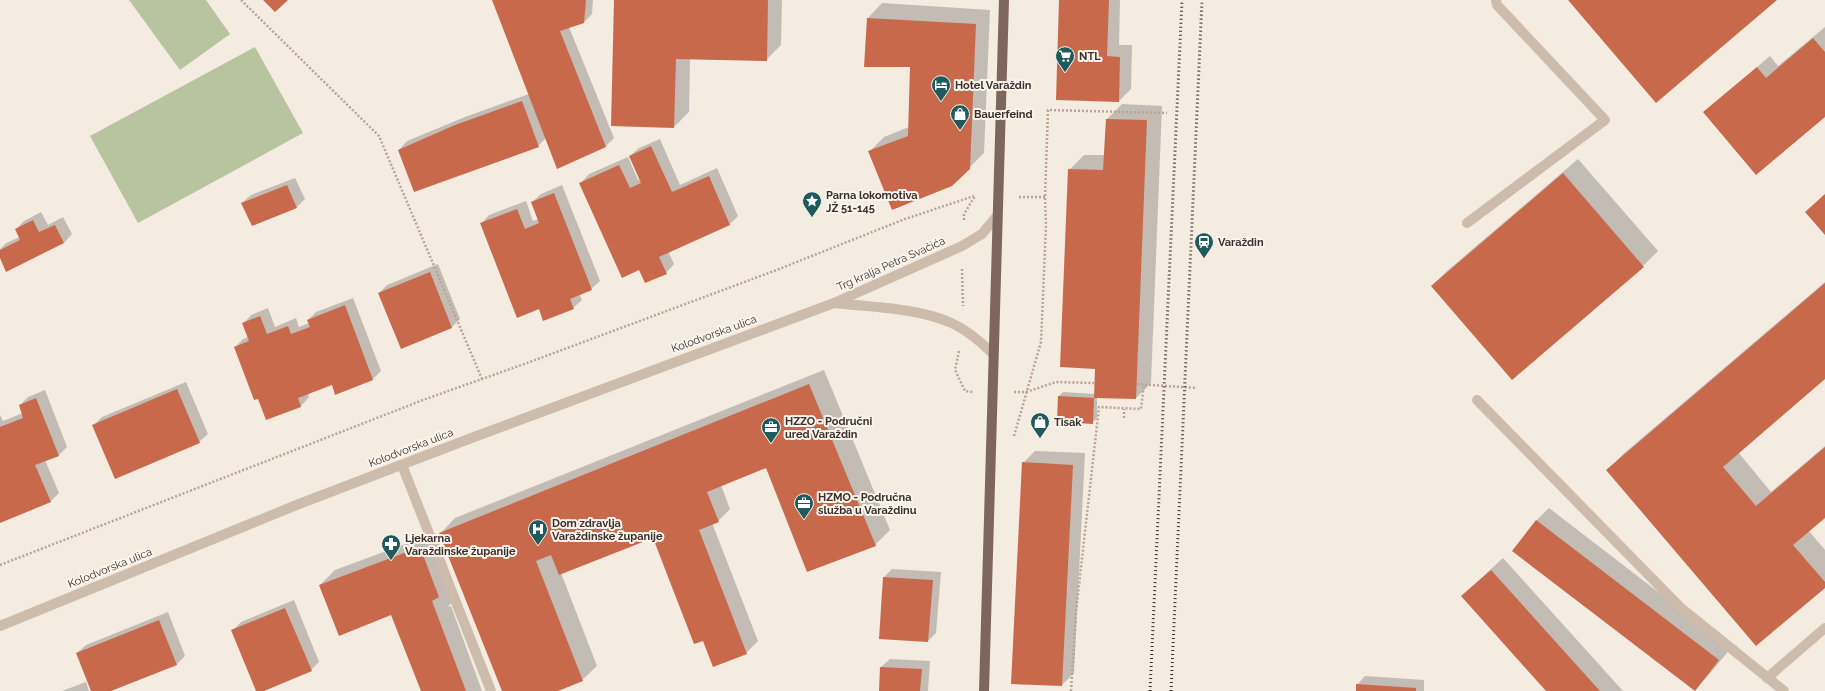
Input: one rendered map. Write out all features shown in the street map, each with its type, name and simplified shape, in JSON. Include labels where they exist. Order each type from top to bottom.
[{"type":"main road","points":[[984,691],[1004,0]]},
{"type":"street","points":[[1467,223],[1605,120],[1497,5],[1496,0]]},
{"type":"street","name":"Trg kralja Petra Svačića","points":[[834,303],[962,246],[982,234],[998,216]]},
{"type":"street","name":"Trg kralja Petra Svačića","points":[[834,303],[924,314],[949,322],[980,341],[993,354]]},
{"type":"street","name":"Kolodvorska ulica","points":[[0,626],[294,506],[834,303]]},
{"type":"street","points":[[1477,400],[1681,608],[1784,691]]},
{"type":"street","points":[[402,465],[491,691]]},
{"type":"street","points":[[1767,678],[1825,628]]},
{"type":"path","points":[[241,0],[379,136],[482,379]]},
{"type":"path","points":[[1013,440],[1040,342],[1046,225],[1045,197],[1048,110],[1167,113]]},
{"type":"path","points":[[0,565],[409,405],[867,235],[905,219],[974,196]]},
{"type":"path","points":[[992,393],[1026,392],[1056,382],[1094,383]]},
{"type":"path","points":[[1137,384],[1197,388]]},
{"type":"path","points":[[1071,691],[1076,612],[1099,407],[1141,409],[1144,384]]},
{"type":"path","points":[[1124,409],[1124,418]]},
{"type":"green space","points":[[129,0],[206,0],[230,34],[180,70]]},
{"type":"green space","points":[[255,47],[303,133],[138,223],[90,136]]},
{"type":"building","points":[[263,0],[288,0],[275,12]]},
{"type":"building","points":[[492,0],[586,0],[584,23],[560,31],[606,147],[557,169]]},
{"type":"building","points":[[614,0],[768,0],[767,61],[676,59],[674,128],[611,126]]},
{"type":"building","points":[[1059,0],[1109,0],[1107,56],[1120,57],[1119,102],[1056,100]]},
{"type":"building","points":[[1568,0],[1777,0],[1656,103]]},
{"type":"building","name":"Hotel Varaždin","points":[[867,18],[976,24],[970,169],[952,186],[892,210],[868,151],[908,136],[910,67],[864,67]]},
{"type":"building","points":[[1813,38],[1825,52],[1825,117],[1756,175],[1703,112],[1757,67],[1766,78]]},
{"type":"building","points":[[522,101],[539,147],[414,192],[398,150],[455,125]]},
{"type":"building","points":[[1106,119],[1147,120],[1136,399],[1094,398],[1095,369],[1060,367],[1068,169],[1103,170]]},
{"type":"building","points":[[651,146],[672,192],[709,176],[730,225],[659,257],[667,274],[645,283],[639,270],[622,278],[579,183],[619,165],[630,188],[641,183],[629,156]]},
{"type":"building","points":[[1563,173],[1644,267],[1512,380],[1431,286]]},
{"type":"building","points":[[287,185],[297,208],[252,226],[241,203]]},
{"type":"building","points":[[554,193],[592,290],[570,299],[574,309],[543,321],[539,309],[517,318],[480,223],[517,209],[525,229],[539,223],[531,202]]},
{"type":"building","points":[[1825,194],[1825,235],[1805,212]]},
{"type":"building","points":[[33,220],[39,232],[55,225],[64,243],[6,272],[0,258],[0,250],[20,240],[15,229]]},
{"type":"building","points":[[430,272],[452,328],[401,349],[378,293]]},
{"type":"building","points":[[1825,283],[1825,379],[1723,467],[1756,506],[1825,447],[1825,518],[1793,545],[1825,582],[1825,588],[1756,646],[1606,470]]},
{"type":"building","points":[[345,305],[373,380],[335,395],[332,385],[298,398],[301,407],[266,420],[258,399],[254,400],[234,347],[249,341],[242,323],[260,316],[267,334],[288,326],[291,334],[310,327],[307,320]]},
{"type":"building","name":"Dom zdravlja Varaždinske županije","points":[[809,384],[876,546],[807,572],[766,468],[707,492],[719,522],[699,530],[747,654],[713,667],[703,641],[694,644],[653,538],[559,575],[551,555],[536,561],[583,681],[558,691],[502,691],[439,533]]},
{"type":"building","points":[[177,389],[200,443],[115,479],[92,425]]},
{"type":"building","points":[[1058,396],[1094,398],[1093,424],[1057,422]]},
{"type":"building","points":[[36,398],[59,456],[35,465],[51,502],[0,523],[0,427],[23,418],[19,405]]},
{"type":"building","points":[[1022,462],[1073,465],[1062,686],[1011,684]]},
{"type":"building","points":[[1536,520],[1719,660],[1695,691],[1512,551]]},
{"type":"building","points":[[420,547],[439,597],[432,601],[466,691],[421,691],[391,615],[339,636],[319,585]]},
{"type":"building","points":[[1491,570],[1600,691],[1546,691],[1461,596]]},
{"type":"building","points":[[883,577],[933,580],[928,642],[879,639]]},
{"type":"building","points":[[285,608],[312,671],[264,691],[256,691],[231,630]]},
{"type":"building","points":[[159,620],[177,665],[111,691],[91,691],[76,653]]},
{"type":"building","points":[[880,667],[922,669],[920,691],[879,691]]},
{"type":"building","points":[[1356,684],[1416,688],[1416,691],[1356,691]]},
{"type":"railway","points":[[1150,691],[1182,0]]},
{"type":"railway","points":[[1171,691],[1202,0]]},
{"type":"place","name":"NTL","points":[[1065,73]]},
{"type":"place","name":"Hotel Varaždin","points":[[941,102]]},
{"type":"place","name":"Bauerfeind","points":[[960,131]]},
{"type":"place","name":"Parna lokomotiva JŽ 51-145","points":[[812,218]]},
{"type":"place","name":"Varaždin","points":[[1204,259]]},
{"type":"place","name":"Tisak","points":[[1040,439]]},
{"type":"place","name":"HZZO - Područni ured Varaždin","points":[[771,444]]},
{"type":"place","name":"HZMO - Područna služba u Varaždinu","points":[[804,520]]},
{"type":"place","name":"Dom zdravlja Varaždinske županije","points":[[538,546]]},
{"type":"place","name":"Ljekarna Varaždinske županije","points":[[391,561]]}]
